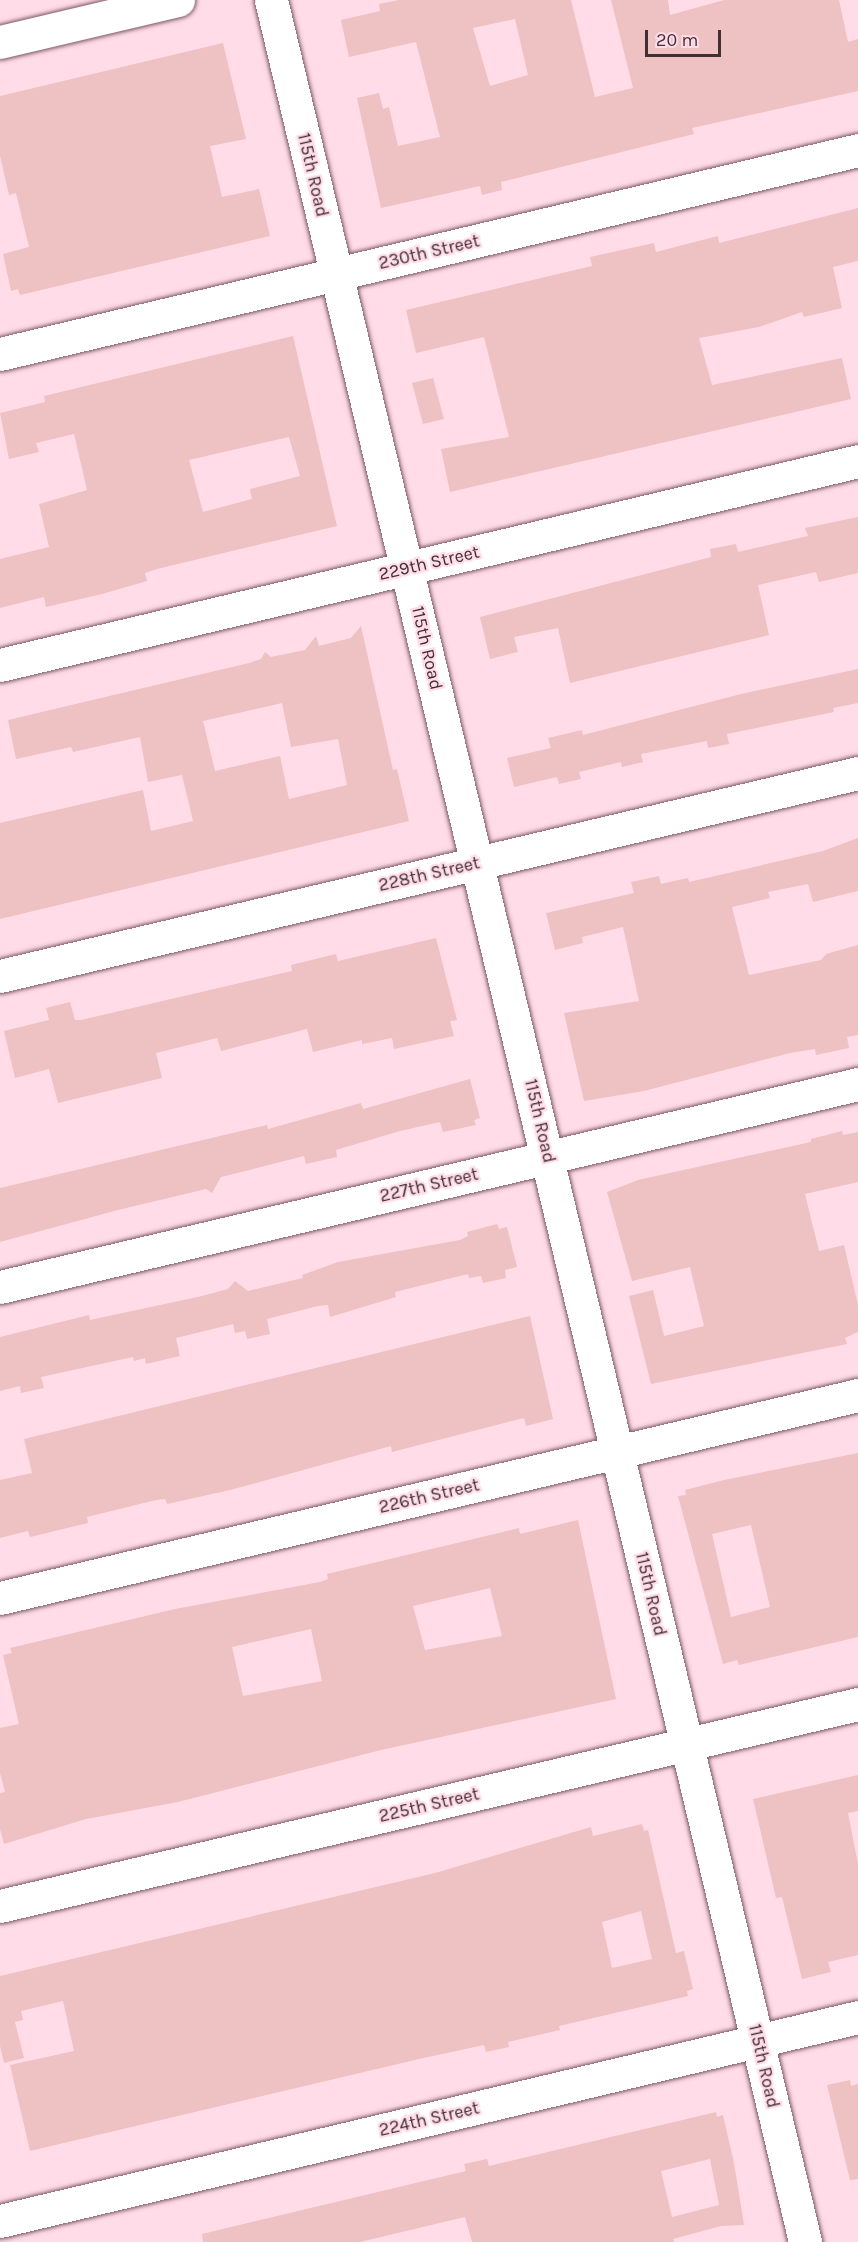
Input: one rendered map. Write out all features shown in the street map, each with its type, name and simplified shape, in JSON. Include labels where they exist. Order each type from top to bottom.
[{"type":"street","points":[[0,42],[178,0]]},
{"type":"street","name":"115th Road","points":[[272,0],[549,1157],[805,2242]]},
{"type":"street","name":"230th Street","points":[[0,354],[858,150]]},
{"type":"street","name":"229th Street","points":[[0,665],[858,461]]},
{"type":"street","name":"228th Street","points":[[0,976],[858,773]]},
{"type":"street","name":"227th Street","points":[[0,1287],[858,1084]]},
{"type":"street","name":"226th Street","points":[[0,1598],[858,1395]]},
{"type":"street","name":"225th Street","points":[[0,1906],[858,1704]]},
{"type":"street","name":"224th Street","points":[[0,2221],[858,2017]]},
{"type":"building","points":[[399,0],[571,0],[595,97],[633,88],[611,0],[668,0],[670,15],[724,0],[839,0],[848,42],[858,39],[858,91],[692,128],[694,134],[501,182],[502,190],[482,195],[480,186],[381,208],[357,98],[379,93],[383,109],[389,107],[398,146],[440,137],[416,42],[349,57],[341,20],[380,11],[379,4]],"holes":[[[515,19],[528,75],[490,86],[473,28]]]},
{"type":"building","points":[[223,43],[246,139],[210,146],[222,197],[259,189],[270,236],[20,295],[18,289],[11,291],[3,254],[29,247],[16,193],[9,195],[0,156],[0,96]]},
{"type":"building","points":[[858,208],[858,261],[833,267],[842,308],[804,317],[802,312],[759,327],[699,338],[712,385],[842,358],[851,399],[450,492],[441,449],[509,437],[484,337],[416,353],[406,310],[592,266],[590,257],[654,243],[656,252],[718,236],[719,243]]},
{"type":"building","points":[[293,336],[337,526],[157,569],[145,573],[147,581],[102,594],[46,607],[44,597],[0,608],[0,559],[49,547],[39,504],[87,490],[74,434],[36,443],[39,452],[9,459],[0,413],[45,402],[44,396]],"holes":[[[289,437],[300,476],[250,489],[252,499],[203,512],[189,460]]]},
{"type":"building","points":[[433,378],[444,419],[423,424],[412,383]]},
{"type":"building","points":[[858,517],[858,573],[819,582],[816,572],[758,585],[769,635],[570,683],[558,628],[514,637],[518,652],[490,659],[480,617],[711,557],[710,549],[736,544],[738,552],[808,536],[805,528]]},
{"type":"building","points":[[361,626],[393,770],[397,769],[409,821],[0,919],[0,823],[143,790],[151,831],[193,821],[182,775],[148,782],[140,737],[73,752],[71,747],[16,759],[8,720],[249,663],[261,659],[265,652],[271,657],[305,650],[316,636],[319,646],[351,638]],"holes":[[[282,703],[291,747],[338,739],[347,785],[289,799],[280,756],[215,771],[203,721]]]},
{"type":"building","points":[[858,669],[858,703],[833,708],[834,712],[727,734],[729,744],[708,748],[707,741],[641,754],[643,762],[622,767],[621,762],[579,772],[581,779],[559,784],[557,777],[514,787],[507,758],[551,748],[548,738],[582,730],[583,735],[741,694]]},
{"type":"building","points":[[858,838],[858,891],[813,902],[808,884],[768,892],[770,898],[732,907],[749,975],[821,960],[826,954],[858,945],[858,1035],[847,1037],[849,1048],[816,1055],[815,1049],[790,1053],[644,1091],[584,1101],[564,1013],[639,1001],[623,927],[582,937],[583,943],[555,950],[546,913],[634,893],[631,882],[659,876],[661,884],[688,878],[689,882],[823,851]]},
{"type":"building","points":[[436,938],[457,1020],[450,1021],[454,1036],[394,1049],[392,1038],[362,1044],[362,1040],[313,1052],[307,1029],[221,1051],[217,1038],[156,1053],[162,1078],[58,1103],[49,1069],[15,1078],[4,1031],[49,1020],[46,1008],[70,1002],[75,1020],[81,1020],[292,971],[291,965],[336,954],[338,961]]},
{"type":"building","points":[[470,1079],[480,1118],[474,1120],[476,1125],[443,1132],[440,1122],[400,1131],[336,1150],[337,1157],[306,1164],[304,1156],[221,1177],[212,1193],[206,1189],[0,1242],[0,1188],[267,1125],[268,1129],[361,1103],[363,1109]]},
{"type":"building","points":[[842,1131],[843,1135],[858,1132],[858,1182],[805,1194],[819,1251],[844,1245],[858,1305],[858,1332],[845,1338],[847,1344],[651,1384],[629,1296],[653,1290],[664,1336],[704,1326],[690,1267],[632,1281],[607,1192],[638,1180],[811,1142],[811,1139]]},
{"type":"building","points":[[497,1224],[499,1229],[507,1227],[517,1267],[505,1270],[506,1278],[483,1283],[481,1276],[469,1278],[468,1274],[395,1292],[396,1297],[330,1317],[328,1305],[318,1306],[267,1319],[270,1334],[247,1339],[245,1331],[235,1333],[233,1324],[176,1338],[180,1356],[146,1364],[145,1358],[134,1361],[133,1357],[41,1377],[44,1388],[21,1393],[20,1386],[0,1391],[0,1337],[89,1315],[90,1320],[202,1296],[228,1289],[235,1281],[248,1291],[303,1278],[302,1275],[338,1262],[460,1240],[468,1236],[467,1232]]},
{"type":"building","points":[[530,1316],[553,1419],[526,1426],[524,1418],[392,1452],[391,1446],[230,1490],[167,1504],[165,1499],[156,1500],[87,1517],[88,1523],[30,1537],[28,1531],[0,1538],[0,1480],[32,1473],[24,1439]]},
{"type":"building","points":[[858,1453],[858,1637],[739,1665],[737,1660],[723,1664],[678,1496],[686,1495],[685,1490]],"holes":[[[751,1525],[770,1607],[731,1617],[712,1534]]]},
{"type":"building","points":[[578,1520],[616,1699],[381,1750],[178,1802],[86,1819],[4,1844],[0,1829],[0,1793],[5,1792],[0,1773],[0,1728],[19,1724],[3,1655],[12,1653],[10,1648],[175,1609],[320,1582],[328,1579],[327,1574],[519,1528],[520,1534]],"holes":[[[490,1588],[502,1636],[425,1650],[413,1606]],[[311,1629],[322,1681],[243,1696],[232,1647]]]},
{"type":"building","points":[[858,1775],[858,1811],[848,1813],[858,1864],[858,1955],[828,1962],[831,1972],[802,1979],[782,1897],[776,1898],[753,1799]]},
{"type":"building","points":[[642,1824],[644,1831],[648,1830],[676,1953],[684,1951],[693,1989],[687,1991],[688,1996],[559,2026],[560,2030],[508,2042],[509,2047],[486,2052],[484,2045],[419,2059],[30,2151],[10,2065],[74,2051],[63,2001],[21,2011],[23,2020],[15,2022],[24,2058],[4,2063],[0,2046],[0,1976],[435,1873],[591,1827],[593,1836]],"holes":[[[641,1911],[652,1959],[612,1968],[602,1922]]]},
{"type":"building","points":[[850,2080],[851,2086],[858,2084],[858,2179],[850,2180],[827,2085]]},
{"type":"building","points":[[716,2112],[717,2117],[723,2115],[734,2163],[744,2225],[721,2226],[673,2239],[674,2242],[472,2242],[465,2217],[360,2242],[203,2242],[202,2234],[466,2171],[464,2164],[487,2159],[489,2166]],"holes":[[[710,2159],[719,2205],[672,2217],[661,2171]]]}]
